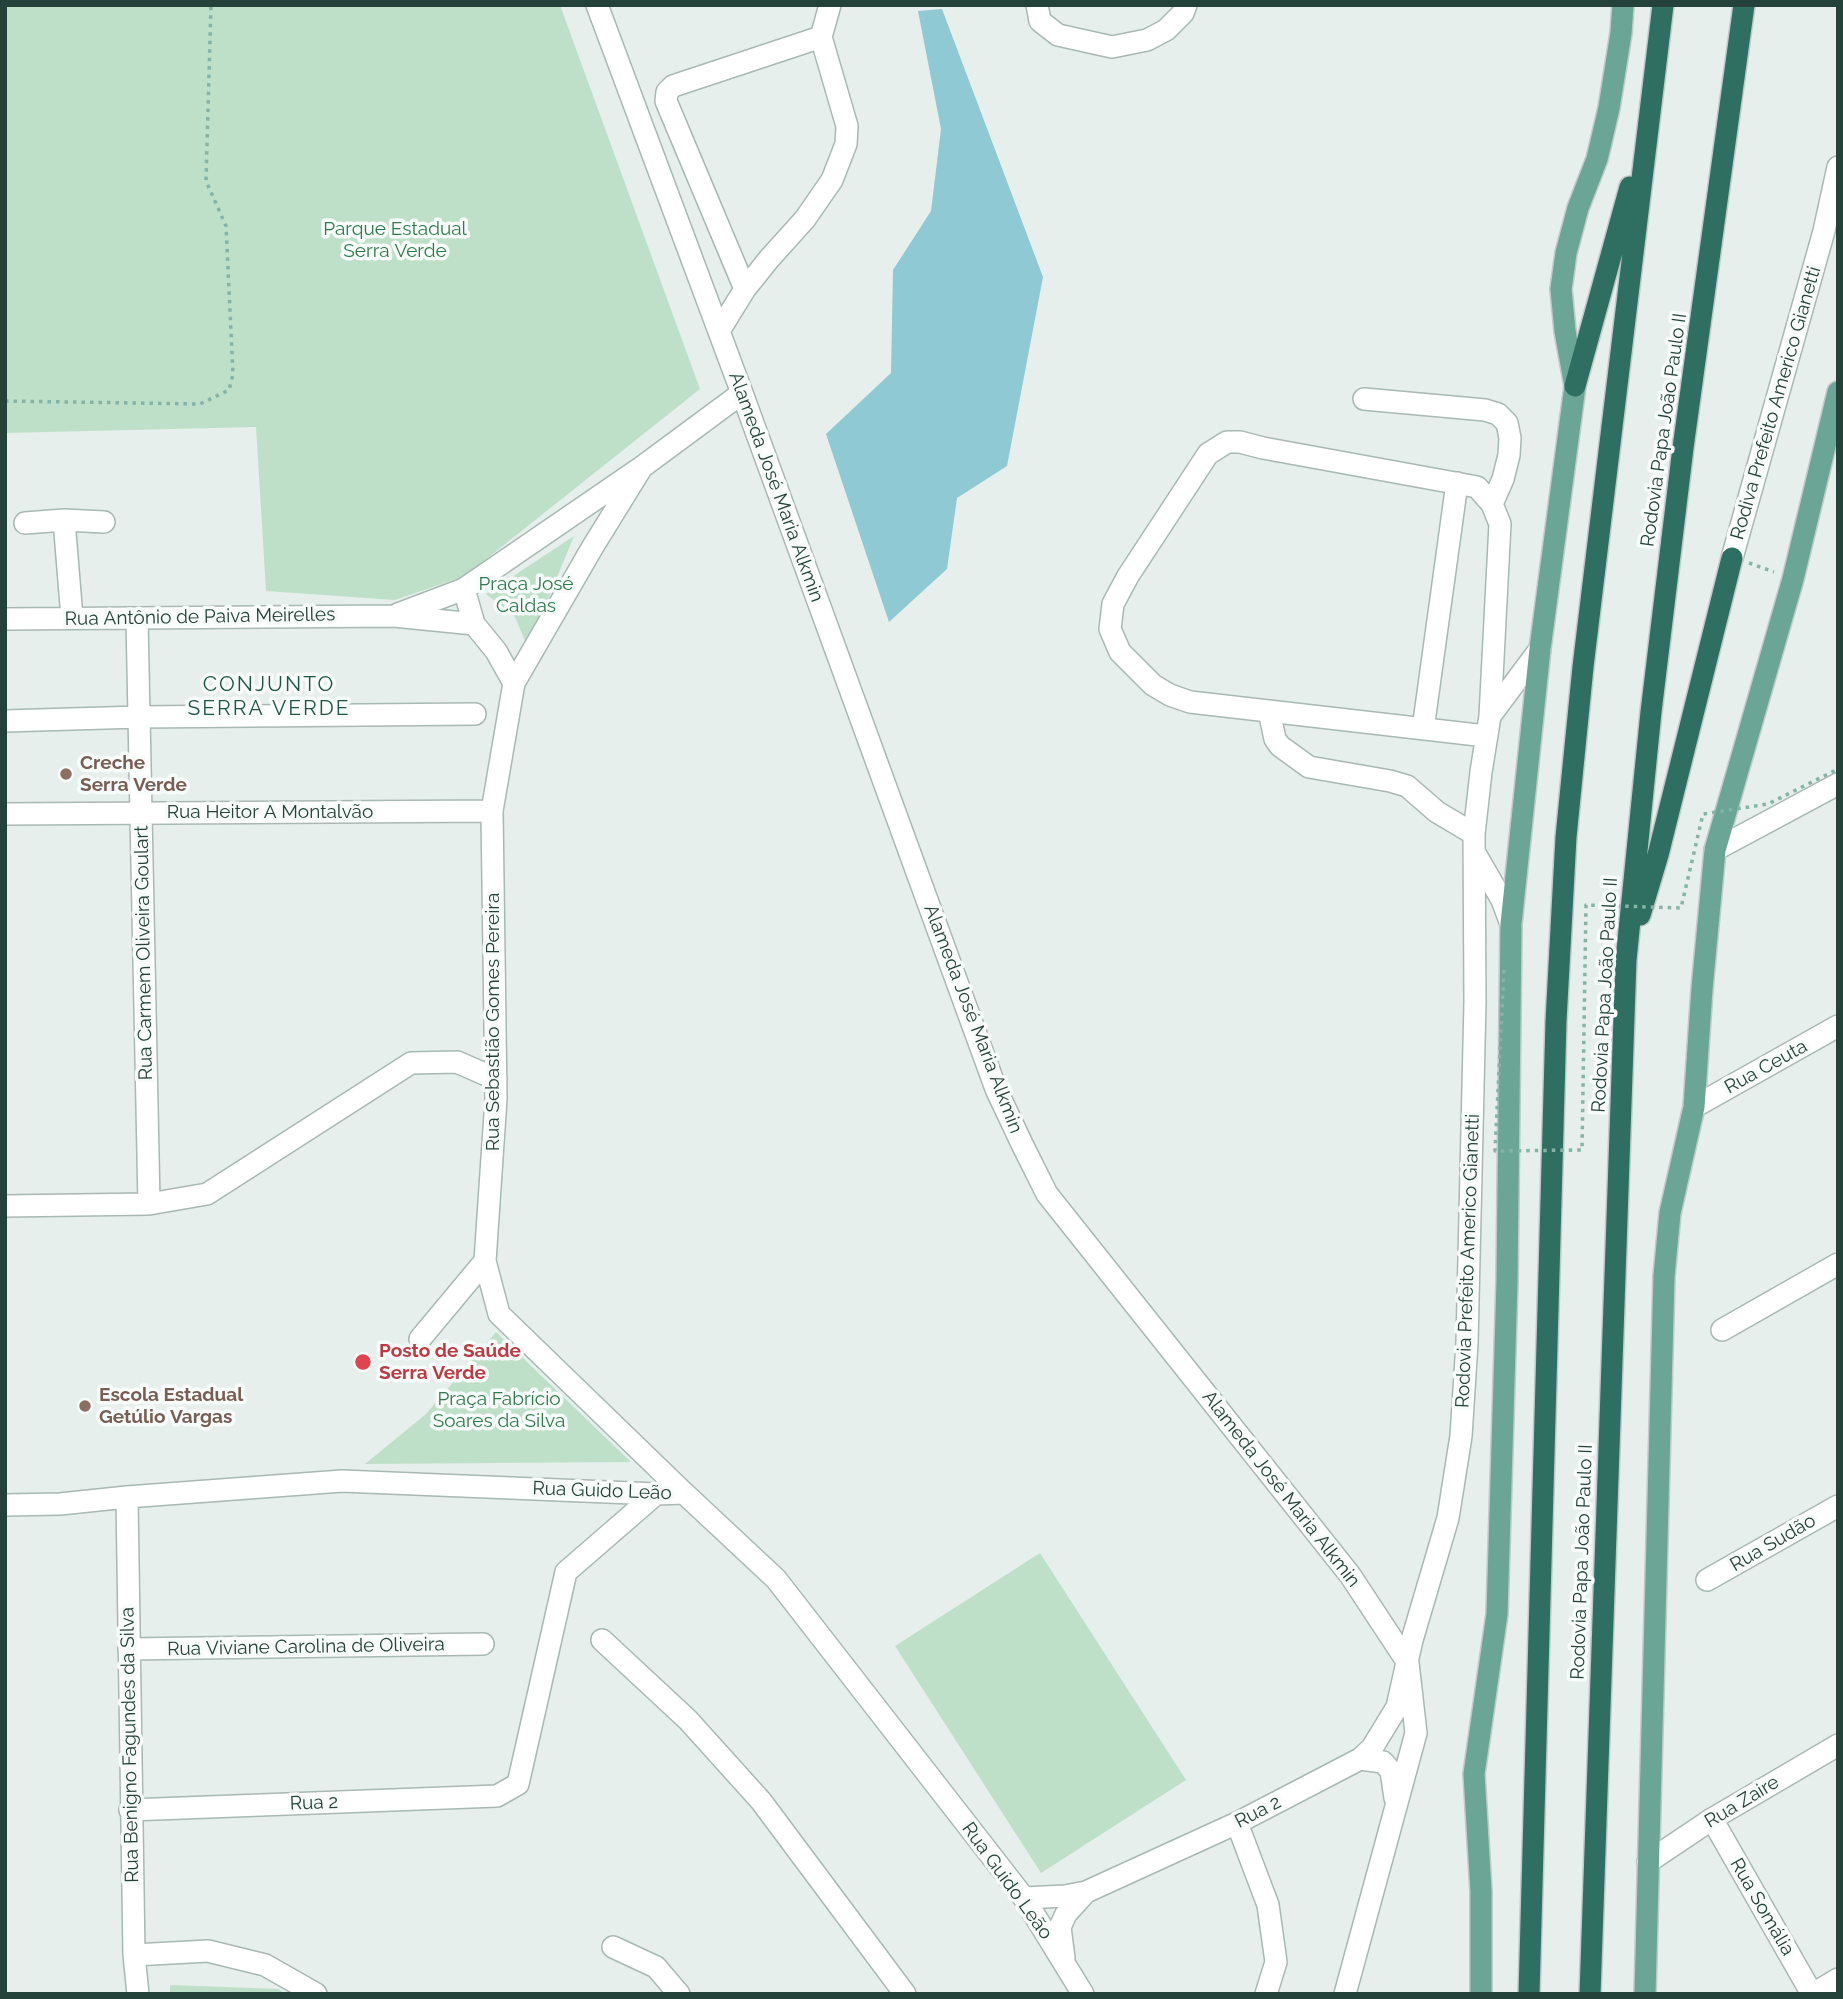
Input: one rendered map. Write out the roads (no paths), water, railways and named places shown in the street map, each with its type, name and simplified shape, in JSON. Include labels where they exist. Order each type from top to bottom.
[{"type":"highway","name":"Rodovia Papa João Paulo II","points":[[1529,1994],[1556,1021],[1566,837],[1663,5]]},
{"type":"highway","name":"Rodovia Papa João Paulo II","points":[[1590,1994],[1626,960],[1651,712],[1683,448],[1744,5]]},
{"type":"highway","points":[[1575,386],[1648,121]]},
{"type":"highway","points":[[1626,960],[1658,855],[1732,558]]},
{"type":"main road","points":[[1481,1994],[1482,1934],[1474,1774],[1497,1614],[1507,1282],[1510,924],[1540,649],[1575,386],[1561,289],[1566,253],[1578,208],[1597,159],[1609,108],[1623,5]]},
{"type":"main road","points":[[1645,1994],[1664,1276],[1670,1213],[1694,1107],[1715,850],[1793,579],[1838,392]]},
{"type":"street","name":"Alameda José Maria Alkmin","points":[[597,5],[996,1089],[1047,1194],[1350,1575],[1408,1663],[1416,1733],[1345,1994]]},
{"type":"street","points":[[719,331],[745,289],[769,258],[806,219],[832,180],[846,145],[847,126],[821,37],[830,5]]},
{"type":"street","points":[[1037,5],[1040,21],[1058,34],[1112,47],[1147,40],[1167,30],[1184,13],[1186,5]]},
{"type":"street","points":[[745,289],[666,101],[667,92],[673,86],[821,37]]},
{"type":"street","name":"Rodiva Prefeito Americo Gianetti","points":[[1732,558],[1824,231],[1838,167]]},
{"type":"street","points":[[514,683],[496,651],[474,624],[464,589],[642,467],[742,393]]},
{"type":"street","points":[[1364,399],[1485,410],[1498,414],[1507,423],[1509,455],[1503,479],[1492,504],[1477,486],[1240,442],[1227,442],[1209,454],[1128,576],[1113,604],[1110,629],[1120,652],[1153,685],[1190,702],[1423,729],[1488,726],[1540,649]]},
{"type":"street","points":[[514,683],[642,467]]},
{"type":"street","points":[[1423,729],[1457,483]]},
{"type":"street","name":"Rodovia Prefeito Americo Gianetti","points":[[1360,1759],[1372,1748],[1396,1707],[1412,1640],[1448,1518],[1461,1436],[1468,1302],[1475,1002],[1475,843],[1488,726],[1500,524],[1492,504]]},
{"type":"street","points":[[570,516],[589,536],[592,548]]},
{"type":"street","points":[[64,520],[72,618]]},
{"type":"street","points":[[25,523],[64,520],[104,522]]},
{"type":"street","name":"Rua Antônio de Paiva Meirelles","points":[[394,616],[464,589]]},
{"type":"street","name":"Rua Antônio de Paiva Meirelles","points":[[5,620],[394,616],[474,624]]},
{"type":"street","name":"Rua Carmem Oliveira Goulart","points":[[137,619],[149,1204]]},
{"type":"street","name":"Rua Sebastião Gomes Pereira","points":[[514,683],[492,811],[496,1099],[485,1261],[499,1314],[684,1493]]},
{"type":"street","points":[[1269,711],[1275,738],[1280,746],[1309,768],[1407,786],[1475,843],[1502,900],[1510,924]]},
{"type":"street","points":[[5,721],[475,714]]},
{"type":"street","points":[[1715,850],[1838,784]]},
{"type":"street","name":"Rua Heitor A Montalvão","points":[[5,814],[492,811]]},
{"type":"street","name":"Rua Ceuta","points":[[1694,1107],[1838,1026]]},
{"type":"street","points":[[5,1206],[149,1204],[207,1194],[411,1063],[457,1062],[496,1079]]},
{"type":"street","points":[[420,1339],[485,1261]]},
{"type":"street","points":[[1722,1330],[1838,1264]]},
{"type":"street","name":"Rua Guido Leão","points":[[5,1505],[60,1504],[342,1481],[684,1493],[776,1579],[1024,1898],[1083,1994]]},
{"type":"street","name":"Rua 2","points":[[131,1810],[497,1796],[518,1784],[566,1572],[656,1494]]},
{"type":"street","name":"Rua Benigno Fagundes da Silva","points":[[127,1497],[134,1955],[138,1994]]},
{"type":"street","name":"Rua Sudão","points":[[1707,1580],[1838,1506]]},
{"type":"street","points":[[602,1640],[688,1720],[761,1801],[905,1994]]},
{"type":"street","name":"Rua Viviane Carolina de Oliveira","points":[[129,1649],[483,1644]]},
{"type":"street","name":"Rua Zaire","points":[[1648,1862],[1712,1819],[1838,1745]]},
{"type":"street","points":[[1360,1759],[1383,1762],[1391,1771],[1396,1811]]},
{"type":"street","name":"Rua 2","points":[[1024,1898],[1086,1892],[1237,1823],[1360,1759]]},
{"type":"street","name":"Rua Somália","points":[[1712,1819],[1813,1994]]},
{"type":"street","points":[[1237,1823],[1268,1905],[1276,1962],[1266,1994]]},
{"type":"street","name":"Rua 2","points":[[1066,1965],[1060,1927],[1066,1913],[1086,1892]]},
{"type":"street","points":[[613,1947],[656,1967],[679,1994]]},
{"type":"street","points":[[134,1955],[208,1951],[265,1965],[316,1994]]},
{"type":"street","points":[[1813,1994],[1838,1979]]},
{"type":"water","points":[[942,9],[1043,277],[1007,466],[957,498],[947,569],[889,622],[826,434],[891,373],[893,270],[931,211],[941,129],[918,11]]},
{"type":"place","name":"Creche Serra Verde","points":[[66,774]]},
{"type":"place","name":"Posto de Saúde Serra Verde","points":[[363,1362]]},
{"type":"place","name":"Escola Estadual Getúlio Vargas","points":[[85,1406]]},
{"type":"district","name":"CONJUNTO SERRA VERDE","points":[[269,697]]},
{"type":"park label","name":"Parque Estadual Serra Verde","points":[[395,240]]},
{"type":"park label","name":"Praça José Caldas","points":[[526,595]]},
{"type":"park label","name":"Praça Fabrício Soares da Silva","points":[[499,1410]]}]
